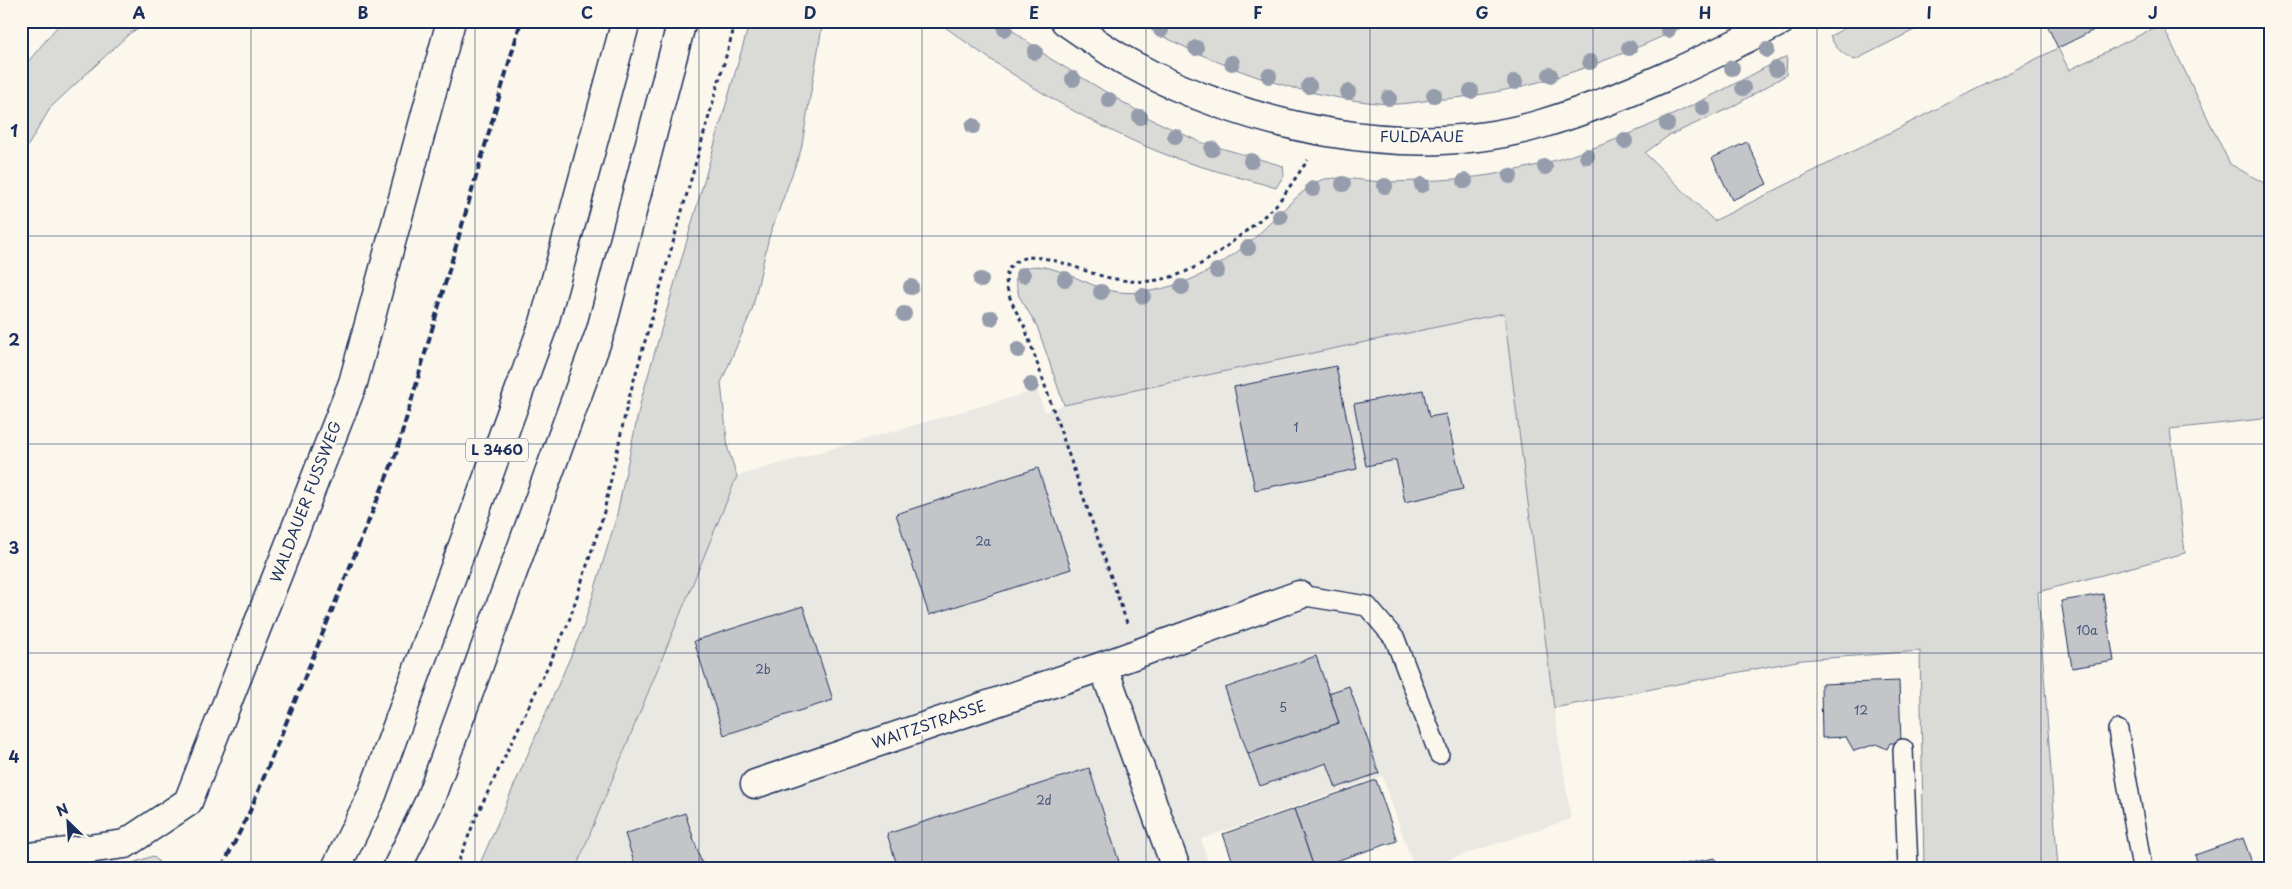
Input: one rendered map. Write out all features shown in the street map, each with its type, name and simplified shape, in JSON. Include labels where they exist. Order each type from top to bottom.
[{"type":"street","name":"WALDAUER FUSSWEG","points":[[21,858],[125,844],[188,802],[353,383],[451,21]]},
{"type":"street","name":"L 3460","points":[[336,868],[372,795],[544,323],[626,21]]},
{"type":"street","points":[[397,868],[429,802],[601,330],[682,21]]},
{"type":"street","name":"FULDAAUE","points":[[1064,21],[1129,63],[1185,90],[1264,118],[1328,133],[1407,140],[1480,137],[1540,124],[1625,94],[1724,50],[1781,21]]},
{"type":"street","name":"WAITZSTRASSE","points":[[754,784],[1102,666],[1300,595]]},
{"type":"street","points":[[1102,666],[1176,868]]},
{"type":"lane","points":[[1300,595],[1367,606],[1395,639],[1439,754]]},
{"type":"lane","points":[[2118,730],[2142,868]]},
{"type":"lane","points":[[1903,749],[1908,868]]},
{"type":"path","points":[[456,868],[476,817],[571,616],[603,516],[628,401],[736,21]]},
{"type":"path","points":[[1138,653],[1025,328],[1009,297],[1005,278],[1011,268],[1022,259],[1047,259],[1118,281],[1159,281],[1183,273],[1209,261],[1275,205],[1328,133]]},
{"type":"shaded area","points":[[62,21],[152,21],[130,33],[51,107],[21,157],[21,70]]},
{"type":"shaded area","points":[[750,21],[823,21],[801,150],[769,237],[752,310],[721,383],[728,449],[737,476],[576,868],[478,868],[583,628],[616,519],[641,400]]},
{"type":"shaded area","points":[[937,21],[1000,21],[1051,59],[1151,119],[1200,142],[1283,166],[1284,175],[1276,188],[1159,152],[1101,125],[1044,94]]},
{"type":"shaded area","points":[[1135,21],[1696,21],[1632,50],[1536,83],[1469,96],[1388,104],[1321,94],[1257,77],[1195,52]]},
{"type":"shaded area","points":[[1859,21],[1932,21],[1855,60],[1840,51],[1830,36]]},
{"type":"shaded area","points":[[2162,24],[2230,164],[2271,187],[2271,409],[2262,419],[2170,429],[2185,553],[2038,592],[2058,868],[1924,868],[1920,651],[1802,660],[1554,708],[1504,313],[1064,405],[1037,326],[1019,296],[1015,278],[1023,269],[1032,266],[1055,270],[1112,291],[1129,293],[1162,289],[1188,281],[1207,272],[1251,241],[1297,197],[1317,182],[1325,179],[1340,178],[1388,182],[1439,180],[1490,175],[1530,167],[1606,143],[1643,128],[1716,94],[1787,56],[1786,75],[1732,107],[1668,136],[1645,153],[1714,221],[2058,48],[2069,70]]},
{"type":"shaded area","points":[[1504,313],[1554,708],[1571,819],[1423,868],[1414,868],[1382,776],[1201,839],[1210,868],[577,868],[737,476],[1037,390],[1045,412],[1064,405]]},
{"type":"shaded area","points":[[153,856],[165,868],[118,868]]},
{"type":"building","points":[[2045,21],[2112,21],[2058,48]]},
{"type":"building","points":[[1747,142],[1767,184],[1732,200],[1712,158]]},
{"type":"building","points":[[1336,366],[1357,469],[1255,490],[1234,387]]},
{"type":"building","points":[[1423,390],[1429,417],[1446,414],[1463,489],[1405,502],[1396,460],[1366,466],[1354,404]]},
{"type":"building","points":[[1038,468],[1071,569],[929,615],[896,514]]},
{"type":"building","points":[[2103,594],[2114,661],[2072,668],[2061,601]]},
{"type":"building","points":[[803,606],[833,700],[724,735],[694,641]]},
{"type":"building","points":[[1316,656],[1339,723],[1248,754],[1225,688]]},
{"type":"building","points":[[1899,681],[1901,743],[1890,743],[1887,749],[1876,744],[1854,751],[1846,737],[1822,738],[1821,684]]},
{"type":"building","points":[[1349,686],[1379,773],[1336,788],[1327,763],[1260,786],[1248,754],[1339,723],[1329,693]]},
{"type":"building","points":[[1089,768],[1121,868],[898,868],[887,834]]},
{"type":"building","points":[[1376,780],[1397,841],[1314,868],[1294,809]]},
{"type":"building","points":[[1294,809],[1314,868],[1235,868],[1223,834]]},
{"type":"building","points":[[685,813],[703,867],[636,868],[625,834]]},
{"type":"building","points":[[2243,838],[2254,868],[2199,868],[2195,855]]},
{"type":"building","points":[[1715,858],[1717,868],[1664,868]]},
{"type":"building","points":[[1895,864],[1895,868],[1842,868],[1842,866]]},
{"type":"railway","points":[[222,868],[250,811],[396,454],[521,21]]}]
